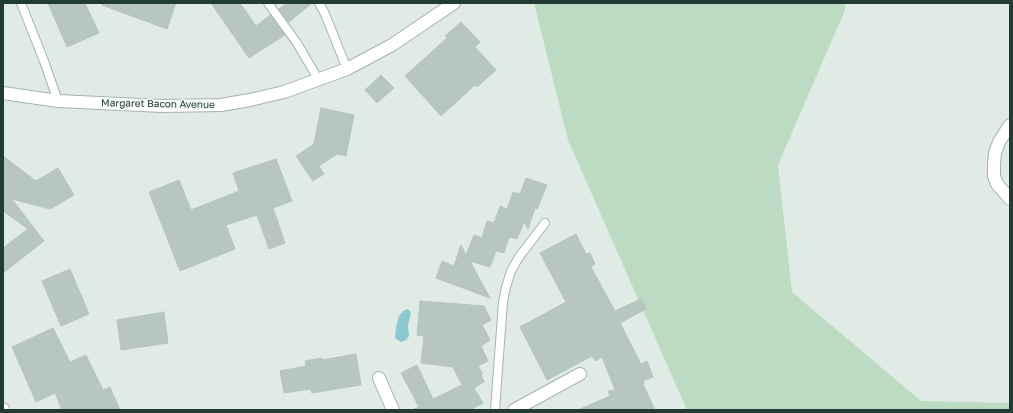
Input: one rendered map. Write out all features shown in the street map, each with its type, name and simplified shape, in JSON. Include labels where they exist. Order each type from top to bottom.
[{"type":"street","name":"Margaret Bacon Avenue","points":[[3,93],[58,101],[162,106],[221,105],[250,100],[284,92],[347,69],[392,45],[454,3]]},
{"type":"street","points":[[1010,124],[999,142],[995,153],[994,176],[997,184],[1010,199]]},
{"type":"street","points":[[514,410],[580,374]]},
{"type":"street","points":[[379,378],[393,410]]},
{"type":"lane","points":[[21,3],[58,101]]},
{"type":"lane","points":[[268,3],[298,43],[318,79]]},
{"type":"lane","points":[[319,3],[326,14],[347,69]]},
{"type":"lane","points":[[495,410],[503,302],[506,287],[511,272],[519,257],[545,222]]},
{"type":"green space","points":[[534,3],[845,3],[845,10],[778,165],[792,292],[921,401],[1010,403],[1010,410],[687,410],[568,140]]},
{"type":"water","points":[[407,309],[411,314],[408,325],[409,336],[406,340],[401,342],[395,338],[396,327],[399,316]]},
{"type":"building","points":[[48,3],[85,3],[99,33],[67,47]]},
{"type":"building","points":[[102,3],[176,3],[167,29],[102,5]]},
{"type":"building","points":[[211,3],[240,3],[256,26],[270,15],[285,35],[249,58]]},
{"type":"building","points":[[287,3],[312,3],[289,22],[279,9]]},
{"type":"building","points":[[461,22],[480,42],[475,47],[496,70],[477,87],[475,85],[441,116],[405,76],[447,38],[445,36]]},
{"type":"building","points":[[381,75],[394,88],[377,103],[365,90]]},
{"type":"building","points":[[321,108],[354,115],[346,156],[337,154],[319,166],[324,174],[313,181],[296,156],[314,144]]},
{"type":"building","points":[[3,156],[36,181],[58,168],[74,195],[50,209],[12,199],[44,241],[3,273],[3,248],[28,229],[3,211]]},
{"type":"building","points":[[276,159],[292,201],[273,208],[285,243],[269,249],[257,215],[226,225],[235,249],[180,271],[149,192],[179,180],[191,210],[239,191],[233,173]]},
{"type":"building","points":[[526,178],[547,185],[537,209],[535,208],[528,229],[524,222],[517,239],[509,237],[504,253],[496,251],[490,267],[470,261],[490,298],[436,278],[442,261],[454,266],[461,245],[466,255],[474,235],[482,238],[487,221],[494,223],[500,206],[507,209],[513,192],[520,194]]},
{"type":"building","points":[[576,234],[586,254],[590,253],[595,264],[591,267],[615,311],[641,299],[646,309],[620,323],[641,364],[647,361],[653,377],[643,381],[643,384],[655,410],[578,410],[610,396],[608,391],[615,390],[602,357],[595,361],[592,356],[547,380],[520,327],[566,302],[540,253]]},
{"type":"building","points":[[70,269],[89,314],[61,326],[42,281]]},
{"type":"building","points":[[420,301],[484,306],[491,320],[482,325],[490,340],[481,346],[488,361],[478,366],[483,374],[481,375],[484,382],[474,388],[483,403],[470,410],[412,410],[419,407],[401,373],[417,365],[433,399],[462,385],[453,367],[421,363],[424,336],[417,335]]},
{"type":"building","points":[[164,312],[168,343],[121,350],[117,320]]},
{"type":"building","points":[[53,328],[70,362],[86,355],[103,390],[110,387],[120,410],[62,410],[55,393],[36,402],[12,347]]},
{"type":"building","points":[[356,354],[361,385],[312,393],[310,389],[284,393],[280,371],[306,366],[305,361],[322,358],[322,360]]}]
